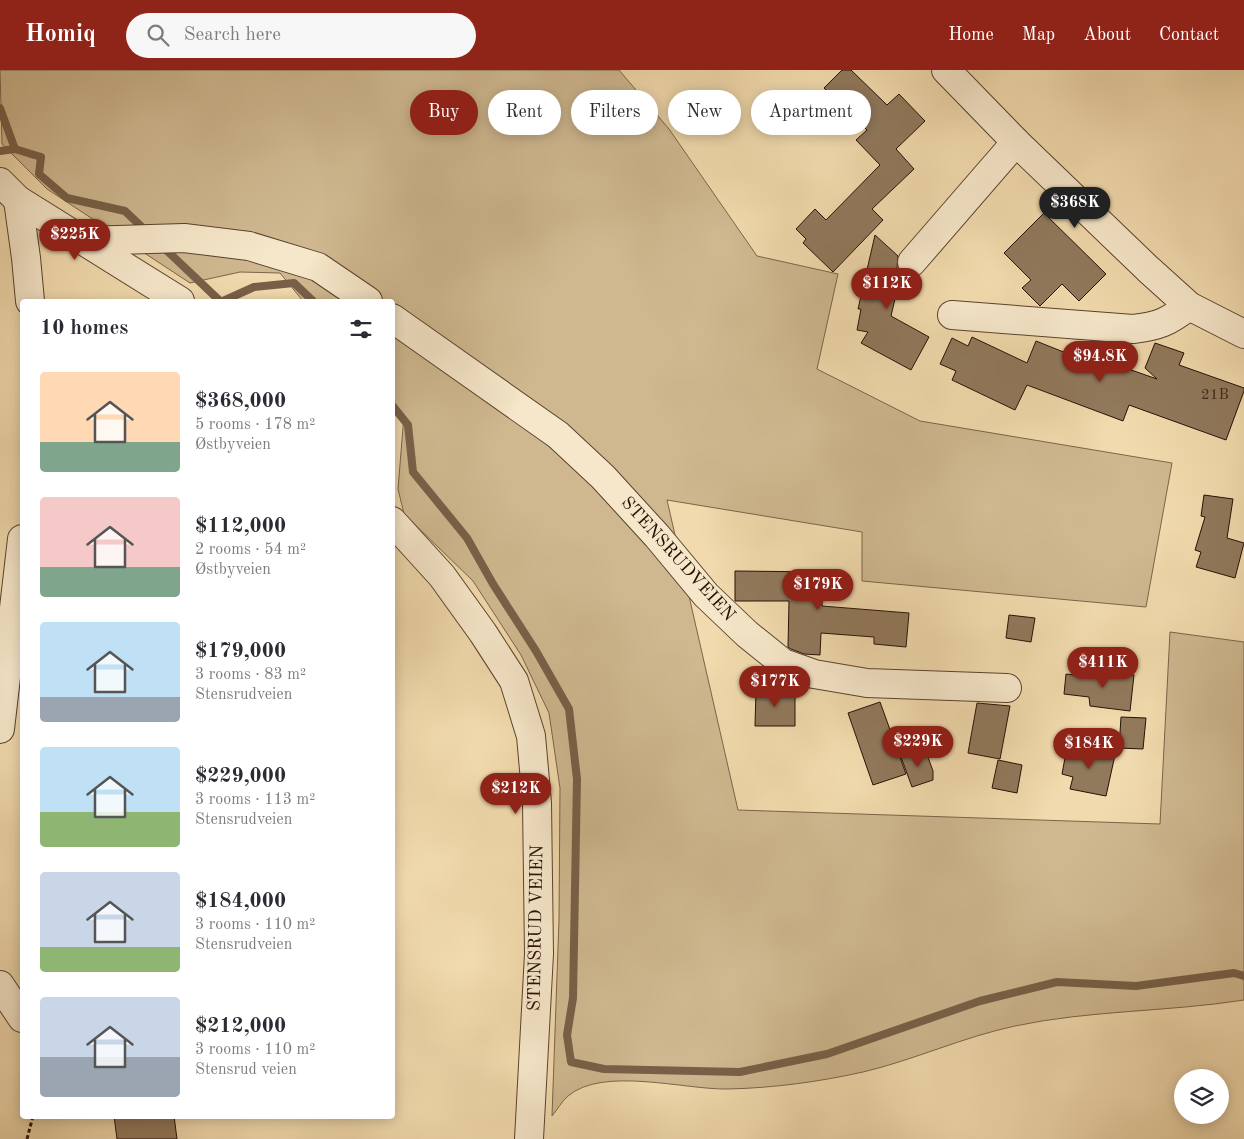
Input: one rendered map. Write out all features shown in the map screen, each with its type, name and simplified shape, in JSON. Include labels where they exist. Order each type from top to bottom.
[{"type":"street","points":[[946,70],[1016,142],[1189,306],[1244,334]]},
{"type":"street","points":[[912,262],[1016,142]]},
{"type":"street","points":[[9,191],[177,299]]},
{"type":"street","points":[[9,191],[26,258],[30,299]]},
{"type":"street","points":[[84,241],[184,238],[249,246],[318,267],[365,299]]},
{"type":"street","points":[[952,315],[1132,329],[1151,327],[1169,321],[1189,306]]},
{"type":"street","name":"STENSRUDVEIEN","points":[[395,320],[558,435],[603,477],[657,536],[706,595],[747,634],[783,663],[814,674],[866,683],[1007,688]]},
{"type":"street","name":"STENSRUD VEIEN","points":[[395,524],[442,576],[483,633],[514,681],[531,736],[537,803],[538,954],[529,1139]]},
{"type":"street","points":[[0,729],[20,556]]},
{"type":"street","points":[[0,985],[20,1015]]},
{"type":"path","points":[[27,1139],[32,1119]]},
{"type":"shaded area","points":[[0,70],[619,70],[636,90],[571,90],[571,135],[658,135],[658,116],[668,128],[668,135],[673,135],[757,256],[838,274],[817,369],[920,421],[1172,463],[1146,607],[862,581],[862,532],[667,500],[738,810],[1160,824],[1170,632],[1244,642],[1244,1000],[1072,1017],[1015,1026],[976,1036],[882,1067],[812,1082],[728,1089],[645,1082],[602,1082],[583,1087],[568,1096],[552,1116],[559,920],[560,788],[549,713],[521,655],[473,581],[404,514],[398,489],[404,415],[395,405],[395,299],[301,299],[280,273],[240,272],[190,283],[47,189],[2,144]]},
{"type":"building","points":[[842,70],[851,70],[887,105],[899,94],[925,121],[896,149],[914,169],[872,209],[883,220],[833,272],[803,243],[806,239],[796,229],[815,209],[826,220],[880,165],[856,140],[862,135],[871,135],[871,90],[826,90],[824,88]]},
{"type":"building","points":[[1044,213],[1106,274],[1079,301],[1062,284],[1040,306],[1022,288],[1031,280],[1004,253]]},
{"type":"building","points":[[875,235],[898,256],[897,268],[907,276],[898,286],[891,316],[929,337],[911,370],[861,343],[868,332],[857,330],[861,309],[858,309]]},
{"type":"building","points":[[972,337],[1027,363],[1036,341],[1066,353],[1068,348],[1157,379],[1145,368],[1155,343],[1184,353],[1179,365],[1244,388],[1244,391],[1226,440],[1129,405],[1123,421],[1027,385],[1015,410],[952,380],[956,371],[940,364],[952,338],[968,346]]},
{"type":"building","points":[[1204,495],[1233,499],[1227,538],[1244,543],[1235,578],[1196,567],[1201,552],[1195,550],[1205,517],[1201,516]]},
{"type":"building","points":[[735,571],[823,572],[822,606],[909,613],[906,647],[874,644],[874,637],[821,633],[820,655],[804,654],[791,649],[788,647],[789,601],[735,601]]},
{"type":"building","points":[[1009,615],[1035,618],[1031,642],[1006,638]]},
{"type":"building","points":[[1092,670],[1134,675],[1130,711],[1090,706],[1089,697],[1064,694],[1066,674],[1091,677]]},
{"type":"building","points":[[756,690],[795,690],[795,726],[755,726]]},
{"type":"building","points":[[880,702],[906,774],[873,785],[848,713]]},
{"type":"building","points":[[977,703],[1010,706],[1000,759],[968,753]]},
{"type":"building","points":[[1121,717],[1146,718],[1143,749],[1119,748]]},
{"type":"building","points":[[1067,747],[1078,750],[1079,747],[1115,755],[1106,796],[1070,789],[1073,777],[1062,774]]},
{"type":"building","points":[[925,749],[933,771],[933,780],[912,787],[901,757]]},
{"type":"building","points":[[998,760],[1022,765],[1017,793],[992,788]]},
{"type":"building","points":[[114,1119],[174,1119],[177,1139],[117,1139]]},
{"type":"waterway","points":[[0,108],[15,149]]},
{"type":"waterway","points":[[0,151],[15,149],[41,157],[39,174],[67,198],[125,211],[148,233]]},
{"type":"waterway","points":[[162,246],[218,299]]},
{"type":"waterway","points":[[227,299],[254,287],[294,283],[311,299]]},
{"type":"waterway","points":[[395,409],[408,425],[413,472],[467,538],[569,709],[577,779],[573,998],[567,1035],[571,1062],[604,1069],[740,1072],[827,1054],[980,1001],[1057,982],[1136,986],[1234,973],[1244,976]]}]
